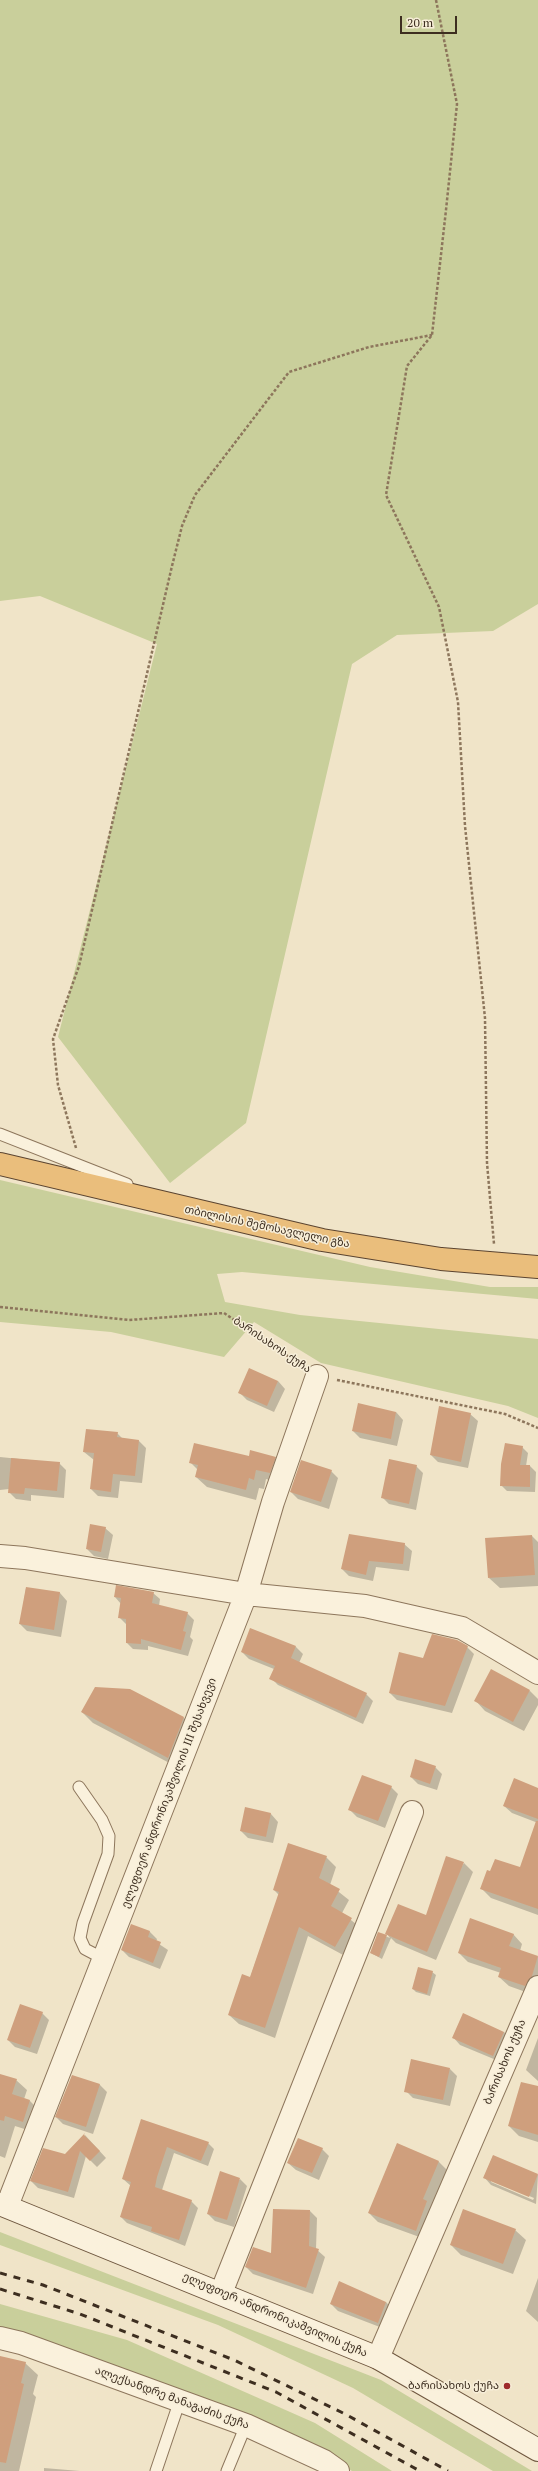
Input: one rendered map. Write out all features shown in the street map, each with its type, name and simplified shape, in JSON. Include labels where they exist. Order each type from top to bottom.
[{"type":"highway","name":"თბილისის შემოსავლელი გზა","points":[[0,1164],[210,1215],[322,1240],[441,1259],[538,1267]]},
{"type":"street","name":"ელეფთერ ანდრონიკაშვილის III შესახვევი","points":[[4,2205],[104,1959],[246,1594],[273,1502],[317,1376]]},
{"type":"street","points":[[0,1556],[25,1558],[246,1594],[365,1606],[462,1628],[538,1673]]},
{"type":"street","points":[[222,2293],[412,1812]]},
{"type":"street","name":"ბარისახოს ქუჩა","points":[[378,2358],[538,1987]]},
{"type":"street","name":"ელეფთერ ანდრონიკაშვილის ქუჩა","points":[[4,2205],[378,2358],[538,2450]]},
{"type":"street","name":"ალექსანდრე მანაგაძის ქუჩა","points":[[0,2338],[180,2400],[246,2425],[324,2461],[338,2471]]},
{"type":"lane","points":[[0,1134],[81,1168],[210,1215]]},
{"type":"lane","points":[[79,1787],[102,1820],[110,1836],[108,1854],[83,1923],[80,1938],[85,1949],[104,1959]]},
{"type":"lane","points":[[156,2471],[180,2400]]},
{"type":"lane","points":[[227,2471],[246,2425]]},
{"type":"path","points":[[436,0],[457,104],[432,334],[407,366],[386,495],[439,607],[458,702],[465,826],[485,1018],[487,1163],[496,1264]]},
{"type":"path","points":[[81,1168],[58,1085],[53,1040],[79,966],[172,566],[182,526],[195,495],[289,372],[369,346],[432,334]]},
{"type":"path","name":"ბარისახოს ქუჩა","points":[[0,1307],[129,1320],[224,1312],[317,1376],[505,1414],[538,1428]]},
{"type":"green space","points":[[0,0],[538,0],[538,604],[493,631],[397,635],[352,664],[246,1123],[170,1183],[58,1037],[157,644],[40,596],[0,601]]},
{"type":"green space","points":[[0,1180],[370,1267],[490,1287],[538,1287],[538,1299],[242,1272],[217,1274],[225,1302],[300,1315],[538,1339],[538,1418],[508,1406],[321,1363],[254,1322],[224,1357],[111,1332],[0,1322]]},
{"type":"green space","points":[[0,2232],[381,2380],[532,2471],[493,2471],[353,2388],[218,2325],[0,2245]]},
{"type":"green space","points":[[0,2304],[127,2340],[315,2423],[392,2471],[352,2471],[326,2453],[222,2410],[81,2353],[0,2327]]},
{"type":"building","points":[[249,1368],[278,1381],[267,1406],[238,1393]]},
{"type":"building","points":[[358,1403],[396,1412],[391,1439],[352,1431]]},
{"type":"building","points":[[439,1406],[471,1413],[461,1462],[430,1455]]},
{"type":"building","points":[[86,1429],[118,1432],[117,1437],[139,1440],[135,1476],[113,1474],[111,1492],[90,1489],[94,1453],[83,1452]]},
{"type":"building","points":[[194,1443],[249,1456],[250,1450],[276,1457],[270,1473],[256,1470],[254,1480],[249,1478],[246,1490],[195,1477],[198,1465],[189,1463]]},
{"type":"building","points":[[505,1443],[523,1446],[520,1465],[530,1465],[530,1487],[500,1486],[501,1464]]},
{"type":"building","points":[[11,1458],[60,1462],[57,1491],[25,1488],[24,1494],[8,1493]]},
{"type":"building","points":[[389,1459],[417,1465],[409,1504],[381,1498]]},
{"type":"building","points":[[301,1460],[332,1470],[321,1502],[290,1492]]},
{"type":"building","points":[[90,1524],[106,1527],[101,1552],[86,1549]]},
{"type":"building","points":[[349,1534],[405,1543],[403,1564],[369,1561],[366,1575],[341,1569]]},
{"type":"building","points":[[532,1535],[535,1575],[488,1578],[485,1538]]},
{"type":"building","points":[[116,1585],[154,1592],[152,1603],[188,1612],[183,1631],[186,1632],[181,1650],[141,1639],[141,1644],[126,1643],[126,1619],[118,1618],[121,1598],[114,1597]]},
{"type":"building","points":[[26,1587],[60,1592],[54,1630],[19,1624]]},
{"type":"building","points":[[250,1628],[296,1646],[291,1658],[367,1693],[356,1718],[269,1679],[275,1666],[241,1652]]},
{"type":"building","points":[[432,1634],[457,1640],[468,1646],[445,1706],[389,1693],[399,1652],[423,1658]]},
{"type":"building","points":[[491,1669],[530,1690],[513,1722],[474,1701]]},
{"type":"building","points":[[95,1687],[130,1689],[184,1717],[168,1758],[81,1712]]},
{"type":"building","points":[[415,1759],[436,1766],[430,1784],[410,1777]]},
{"type":"building","points":[[362,1775],[392,1786],[378,1821],[348,1810]]},
{"type":"building","points":[[514,1778],[538,1788],[538,1819],[503,1806]]},
{"type":"building","points":[[245,1807],[271,1813],[266,1837],[240,1831]]},
{"type":"building","points":[[536,1821],[538,1821],[538,1909],[480,1889],[487,1870],[490,1871],[495,1859],[520,1867]]},
{"type":"building","points":[[288,1843],[327,1856],[319,1878],[340,1889],[331,1906],[352,1918],[335,1947],[299,1927],[265,2028],[228,2015],[242,1974],[250,1977],[279,1892],[273,1890]]},
{"type":"building","points":[[446,1856],[464,1862],[427,1952],[385,1934],[398,1904],[426,1915]]},
{"type":"building","points":[[470,1918],[514,1934],[509,1946],[538,1956],[532,1976],[525,1986],[498,1977],[501,1968],[458,1953]]},
{"type":"building","points":[[131,1924],[150,1931],[148,1937],[161,1942],[153,1963],[121,1950]]},
{"type":"building","points":[[378,1932],[387,1935],[379,1957],[370,1953]]},
{"type":"building","points":[[418,1967],[433,1971],[427,1994],[412,1989]]},
{"type":"building","points":[[20,2004],[43,2012],[30,2048],[7,2040]]},
{"type":"building","points":[[463,2013],[504,2032],[493,2056],[452,2038]]},
{"type":"building","points":[[411,2059],[450,2068],[443,2100],[404,2092]]},
{"type":"building","points":[[0,2074],[17,2079],[12,2094],[30,2100],[23,2122],[5,2116],[4,2121],[0,2120]]},
{"type":"building","points":[[72,2075],[100,2084],[86,2127],[55,2117]]},
{"type":"building","points":[[521,2082],[538,2086],[538,2135],[508,2126]]},
{"type":"building","points":[[141,2119],[209,2142],[201,2161],[167,2147],[157,2177],[155,2187],[192,2200],[179,2240],[151,2231],[152,2227],[120,2217],[131,2182],[122,2179]]},
{"type":"building","points":[[85,2133],[84,2135],[100,2151],[90,2161],[80,2151],[68,2192],[30,2181],[43,2148],[65,2154]]},
{"type":"building","points":[[298,2138],[323,2148],[312,2173],[287,2163]]},
{"type":"building","points":[[397,2143],[439,2161],[423,2199],[427,2201],[416,2231],[368,2213]]},
{"type":"building","points":[[493,2155],[538,2174],[529,2197],[483,2178]]},
{"type":"building","points":[[220,2171],[240,2178],[227,2220],[207,2214]]},
{"type":"building","points":[[273,2209],[310,2210],[309,2246],[319,2249],[306,2288],[245,2267],[253,2247],[271,2253]]},
{"type":"building","points":[[463,2209],[516,2229],[503,2264],[450,2245]]},
{"type":"building","points":[[339,2281],[386,2302],[378,2323],[330,2304]]},
{"type":"building","points":[[0,2356],[26,2362],[21,2383],[24,2384],[6,2463],[0,2462]]},
{"type":"railway","points":[[0,2273],[43,2285],[234,2360],[345,2414],[448,2471]]},
{"type":"railway","points":[[0,2289],[80,2314],[276,2392],[420,2471]]},
{"type":"place","name":"ბარისახოს ქუჩა","points":[[507,2386]]}]
